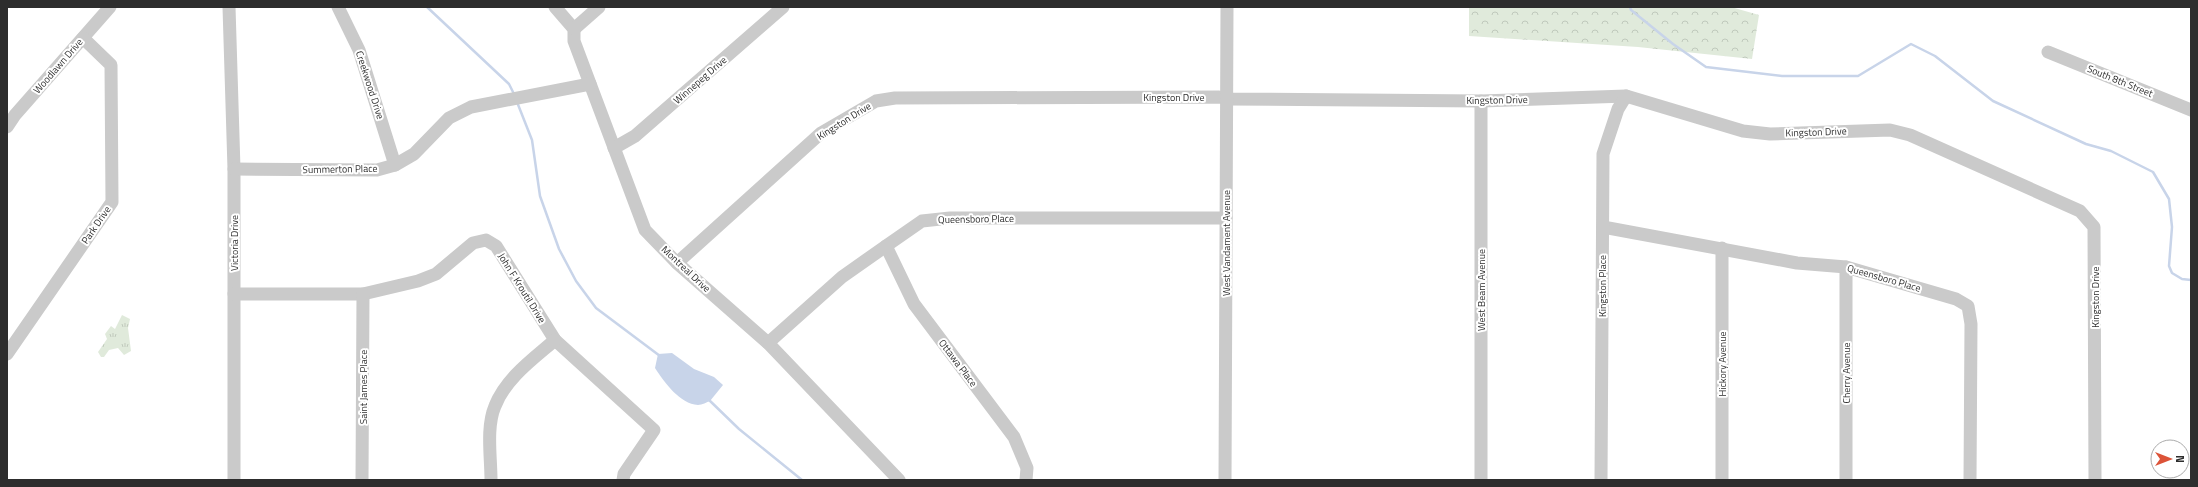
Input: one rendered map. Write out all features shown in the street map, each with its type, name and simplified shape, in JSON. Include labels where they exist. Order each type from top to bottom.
[{"type":"street","name":"Woodlawn Drive","points":[[7,127],[15,115],[110,7]]},
{"type":"street","name":"Victoria Drive","points":[[229,7],[234,169],[234,480]]},
{"type":"street","name":"Creekwood Drive","points":[[338,7],[359,50],[395,165]]},
{"type":"street","points":[[554,7],[574,29],[600,7]]},
{"type":"street","name":"Winnepeg Drive","points":[[614,148],[635,136],[783,7]]},
{"type":"street","name":"West Vandament Avenue","points":[[1225,480],[1228,99],[1227,7]]},
{"type":"street","name":"Montreal Drive","points":[[574,29],[574,41],[645,230],[677,262],[768,343],[899,480]]},
{"type":"street","name":"Park Drive","points":[[7,354],[112,202],[111,65],[83,38]]},
{"type":"street","name":"South 8th Street","points":[[2048,52],[2191,110]]},
{"type":"street","name":"Summerton Place","points":[[234,169],[377,170],[395,165],[414,154],[449,118],[471,107],[590,84]]},
{"type":"street","name":"Kingston Drive","points":[[677,262],[821,133],[876,101],[895,98],[1219,97],[1228,99],[1481,101],[1626,96],[1743,131],[1770,134],[1890,130],[1910,135],[2080,211],[2094,226],[2095,480]]},
{"type":"street","name":"Kingston Place","points":[[1601,480],[1603,154],[1618,109],[1626,96]]},
{"type":"street","name":"West Beam Avenue","points":[[1481,101],[1481,480]]},
{"type":"street","name":"Queensboro Place","points":[[768,343],[842,276],[922,222],[950,218],[1226,218]]},
{"type":"street","name":"Queensboro Place","points":[[1603,227],[1797,263],[1846,267],[1956,299],[1968,306],[1971,324],[1970,480]]},
{"type":"street","name":"John F Kroutil Drive","points":[[234,294],[363,294],[418,281],[436,274],[473,243],[486,240],[496,246],[556,340],[654,430],[624,474],[623,480]]},
{"type":"street","name":"Ottawa Place","points":[[886,246],[914,304],[1014,437],[1027,468],[1026,480]]},
{"type":"street","name":"Hickory Avenue","points":[[1722,248],[1722,480]]},
{"type":"street","name":"Cherry Avenue","points":[[1846,267],[1846,480]]},
{"type":"street","name":"Saint James Place","points":[[362,480],[363,294]]},
{"type":"street","points":[[491,480],[491,429],[494,407],[502,391],[515,376],[556,340]]},
{"type":"green space","points":[[1469,7],[1731,7],[1759,15],[1752,59],[1638,47],[1469,36]]},
{"type":"green space","points":[[122,315],[130,319],[128,328],[131,351],[124,355],[118,348],[109,350],[104,357],[101,357],[98,352],[107,339],[105,334],[111,326],[115,329]]},
{"type":"water","points":[[672,353],[694,369],[714,377],[723,385],[710,401],[700,405],[691,404],[679,397],[663,380],[655,368],[658,354]]},
{"type":"waterway","points":[[427,7],[509,84],[514,94]]},
{"type":"waterway","points":[[1630,7],[1631,10],[1673,44],[1706,67],[1782,76],[1858,76],[1911,44],[1935,56],[1993,101],[2086,144],[2111,151],[2153,172],[2169,199],[2172,227],[2169,266],[2172,273],[2182,279],[2191,280]]},
{"type":"waterway","points":[[517,102],[532,140],[540,196],[559,249],[576,281],[596,308],[660,356]]},
{"type":"waterway","points":[[708,399],[739,429],[802,480]]}]
